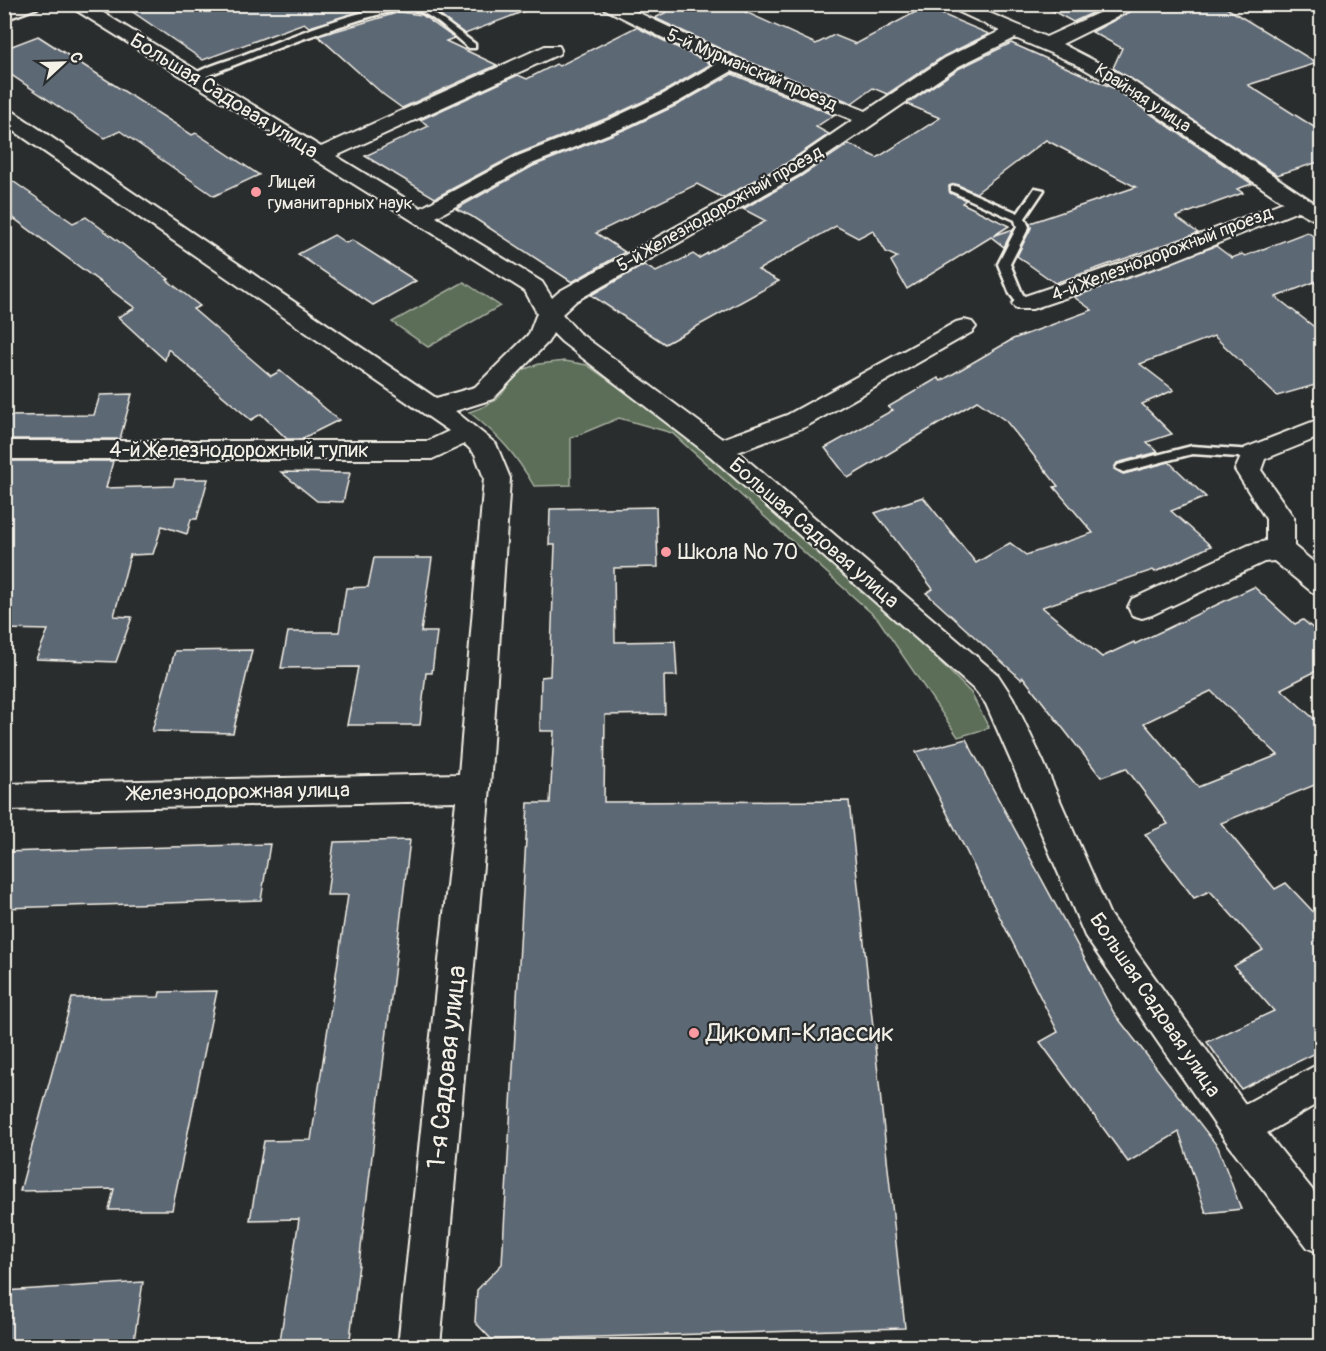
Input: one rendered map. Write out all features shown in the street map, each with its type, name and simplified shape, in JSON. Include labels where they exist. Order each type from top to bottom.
[{"type":"main road","points":[[4,14],[30,4]]},
{"type":"street","name":"Большая Садовая улица","points":[[75,4],[534,287],[549,313],[570,337],[719,450],[987,683],[998,698],[1012,728],[1097,925],[1239,1128],[1322,1234]]},
{"type":"street","name":"Крайняя улица","points":[[951,4],[1047,44],[1121,82],[1322,218]]},
{"type":"street","points":[[1047,44],[1134,4]]},
{"type":"street","name":"5-й Мурманский проезд","points":[[618,7],[732,64],[868,119]]},
{"type":"street","name":"5-й Железнодорожный проезд","points":[[549,313],[568,296],[793,170],[952,62],[1015,31]]},
{"type":"street","points":[[320,155],[552,50]]},
{"type":"street","points":[[420,217],[525,160],[618,123],[671,98],[714,71],[732,64]]},
{"type":"street","points":[[4,114],[434,407],[468,432],[487,450],[497,478],[474,787]]},
{"type":"street","name":"4-й Железнодорожный проезд","points":[[1024,304],[1163,256],[1299,202]]},
{"type":"street","points":[[434,407],[465,401],[484,393],[540,338],[549,313]]},
{"type":"street","points":[[719,450],[796,421],[964,327]]},
{"type":"street","points":[[1280,550],[1280,518],[1248,470],[1254,454],[1322,426]]},
{"type":"street","name":"4-й Железнодорожный тупик","points":[[4,450],[432,450],[468,432]]},
{"type":"street","points":[[1142,607],[1258,552],[1280,550],[1322,585]]},
{"type":"street","name":"Железнодорожная улица","points":[[4,797],[474,787]]},
{"type":"street","name":"1-я Садовая улица","points":[[419,1347],[474,787]]},
{"type":"street","points":[[1239,1128],[1322,1080]]},
{"type":"lane","points":[[194,78],[332,27],[394,9],[416,7],[472,46]]},
{"type":"lane","points":[[955,189],[1020,218],[1023,227],[1004,264],[1016,294],[1024,304]]},
{"type":"lane","points":[[1020,218],[1039,190]]},
{"type":"lane","points":[[1123,468],[1192,450],[1254,454]]},
{"type":"green space","points":[[464,282],[500,306],[428,347],[392,322]]},
{"type":"green space","points":[[565,361],[587,365],[686,435],[890,611],[971,693],[989,728],[958,737],[878,619],[672,433],[619,418],[571,438],[571,485],[534,486],[505,445],[469,412],[498,398],[516,372],[539,364]]},
{"type":"building","points":[[121,4],[390,4],[309,27],[304,23],[203,60]]},
{"type":"building","points":[[423,4],[534,4],[535,7],[465,34]]},
{"type":"building","points":[[682,4],[728,4],[816,44],[834,35],[856,44],[925,7],[989,34],[944,56],[887,94],[873,88],[852,103],[740,58],[655,18]]},
{"type":"building","points":[[1040,4],[1112,4],[1073,22]]},
{"type":"building","points":[[1145,4],[1220,4],[1317,63],[1248,85],[1322,132],[1322,161],[1277,175],[1113,68],[1122,48],[1092,32]]},
{"type":"building","points":[[400,12],[422,15],[454,38],[446,41],[497,65],[402,108],[384,95],[318,36]]},
{"type":"building","points":[[636,27],[711,64],[663,92],[610,117],[517,154],[435,198],[365,156],[429,126],[420,120],[518,75],[527,79],[556,64],[559,66]]},
{"type":"building","points":[[38,36],[192,135],[196,133],[259,175],[214,196],[120,131],[105,138],[4,70],[4,49]]},
{"type":"building","points":[[1011,43],[1113,88],[1252,184],[1237,189],[1243,193],[1176,217],[1198,233],[1055,283],[1017,256],[1031,228],[1030,223],[1136,187],[1046,140],[976,193],[956,184],[949,186],[950,193],[966,200],[962,203],[1009,226],[993,236],[1013,229],[1004,247],[991,237],[907,289],[891,261],[897,257],[886,252],[873,230],[858,238],[836,226],[758,270],[779,281],[665,344],[591,295],[644,265],[656,272],[693,254],[699,258],[766,221],[743,209],[801,176],[849,144],[877,158],[940,118],[907,104],[960,68]]},
{"type":"building","points":[[732,74],[834,115],[816,127],[829,134],[785,164],[723,198],[697,184],[596,233],[625,252],[572,282],[471,216],[456,209],[533,166],[626,129],[679,104]]},
{"type":"building","points":[[4,175],[73,223],[86,217],[169,279],[167,280],[200,306],[193,309],[271,376],[280,371],[339,420],[301,439],[287,439],[261,414],[251,420],[168,349],[165,360],[118,317],[135,308],[4,211]]},
{"type":"building","points":[[1307,232],[1322,242],[1322,279],[1276,297],[1322,333],[1322,383],[1277,396],[1214,336],[1140,364],[1174,390],[1142,404],[1172,434],[1147,442],[1158,452],[1117,463],[1114,469],[1124,474],[1169,462],[1206,497],[1171,511],[1211,546],[1155,572],[1153,570],[1042,607],[1102,657],[1134,642],[1135,644],[1254,587],[1295,624],[1303,620],[1322,636],[1322,668],[1281,689],[1322,726],[1322,782],[1221,823],[1275,889],[1286,883],[1322,921],[1322,1050],[1241,1089],[1207,1042],[1274,1011],[1234,966],[1263,950],[1210,891],[1194,898],[1145,834],[1168,824],[1126,768],[1101,777],[1023,677],[1021,679],[926,593],[933,589],[875,513],[923,497],[976,563],[1010,543],[1026,555],[1093,533],[1054,487],[1058,486],[1006,421],[977,401],[848,478],[825,448],[893,410],[888,407],[938,378],[941,381],[1013,339],[1092,310],[1074,297],[1216,246],[1232,258],[1242,254],[1245,256]],"holes":[[[1211,691],[1278,755],[1198,787],[1144,723]]]},
{"type":"building","points":[[334,235],[346,243],[352,240],[416,281],[373,305],[298,254]]},
{"type":"building","points":[[132,394],[120,439],[4,439],[4,416],[94,415],[100,395]]},
{"type":"building","points":[[4,461],[113,461],[106,488],[173,486],[175,479],[208,479],[197,519],[191,519],[187,534],[162,526],[153,554],[130,555],[114,616],[132,617],[116,662],[36,659],[48,630],[4,629]]},
{"type":"building","points":[[281,472],[350,473],[343,502],[317,501]]},
{"type":"building","name":"Дикомп-Классик","points":[[656,507],[658,567],[614,568],[615,642],[675,641],[677,676],[664,676],[665,714],[605,715],[604,802],[849,801],[905,1328],[492,1340],[475,1322],[477,1290],[502,1264],[528,803],[550,803],[554,731],[540,731],[541,677],[550,676],[555,545],[549,545],[550,509]]},
{"type":"building","points":[[374,558],[432,558],[421,632],[437,632],[432,673],[426,673],[420,725],[347,725],[358,667],[281,668],[288,632],[339,632],[346,588],[368,587]]},
{"type":"building","points":[[252,650],[233,733],[152,731],[175,651]]},
{"type":"building","points":[[966,739],[1114,1013],[1218,1147],[1241,1209],[1206,1213],[1179,1132],[1128,1162],[1040,1042],[1058,1032],[916,752]]},
{"type":"building","points":[[410,840],[349,1347],[279,1347],[299,1219],[250,1220],[264,1141],[311,1140],[348,895],[327,895],[334,842]]},
{"type":"building","points":[[270,844],[261,900],[4,908],[4,852]]},
{"type":"building","points":[[217,991],[172,1210],[109,1210],[114,1189],[20,1191],[72,998],[159,997],[160,992]]},
{"type":"building","points":[[143,1282],[133,1347],[4,1347],[4,1291]]},
{"type":"place","name":"Лицей гуманитарных наук","points":[[256,192]]},
{"type":"place","name":"Школа № 70","points":[[666,552]]},
{"type":"place","name":"Дикомп-Классик","points":[[694,1033]]}]
